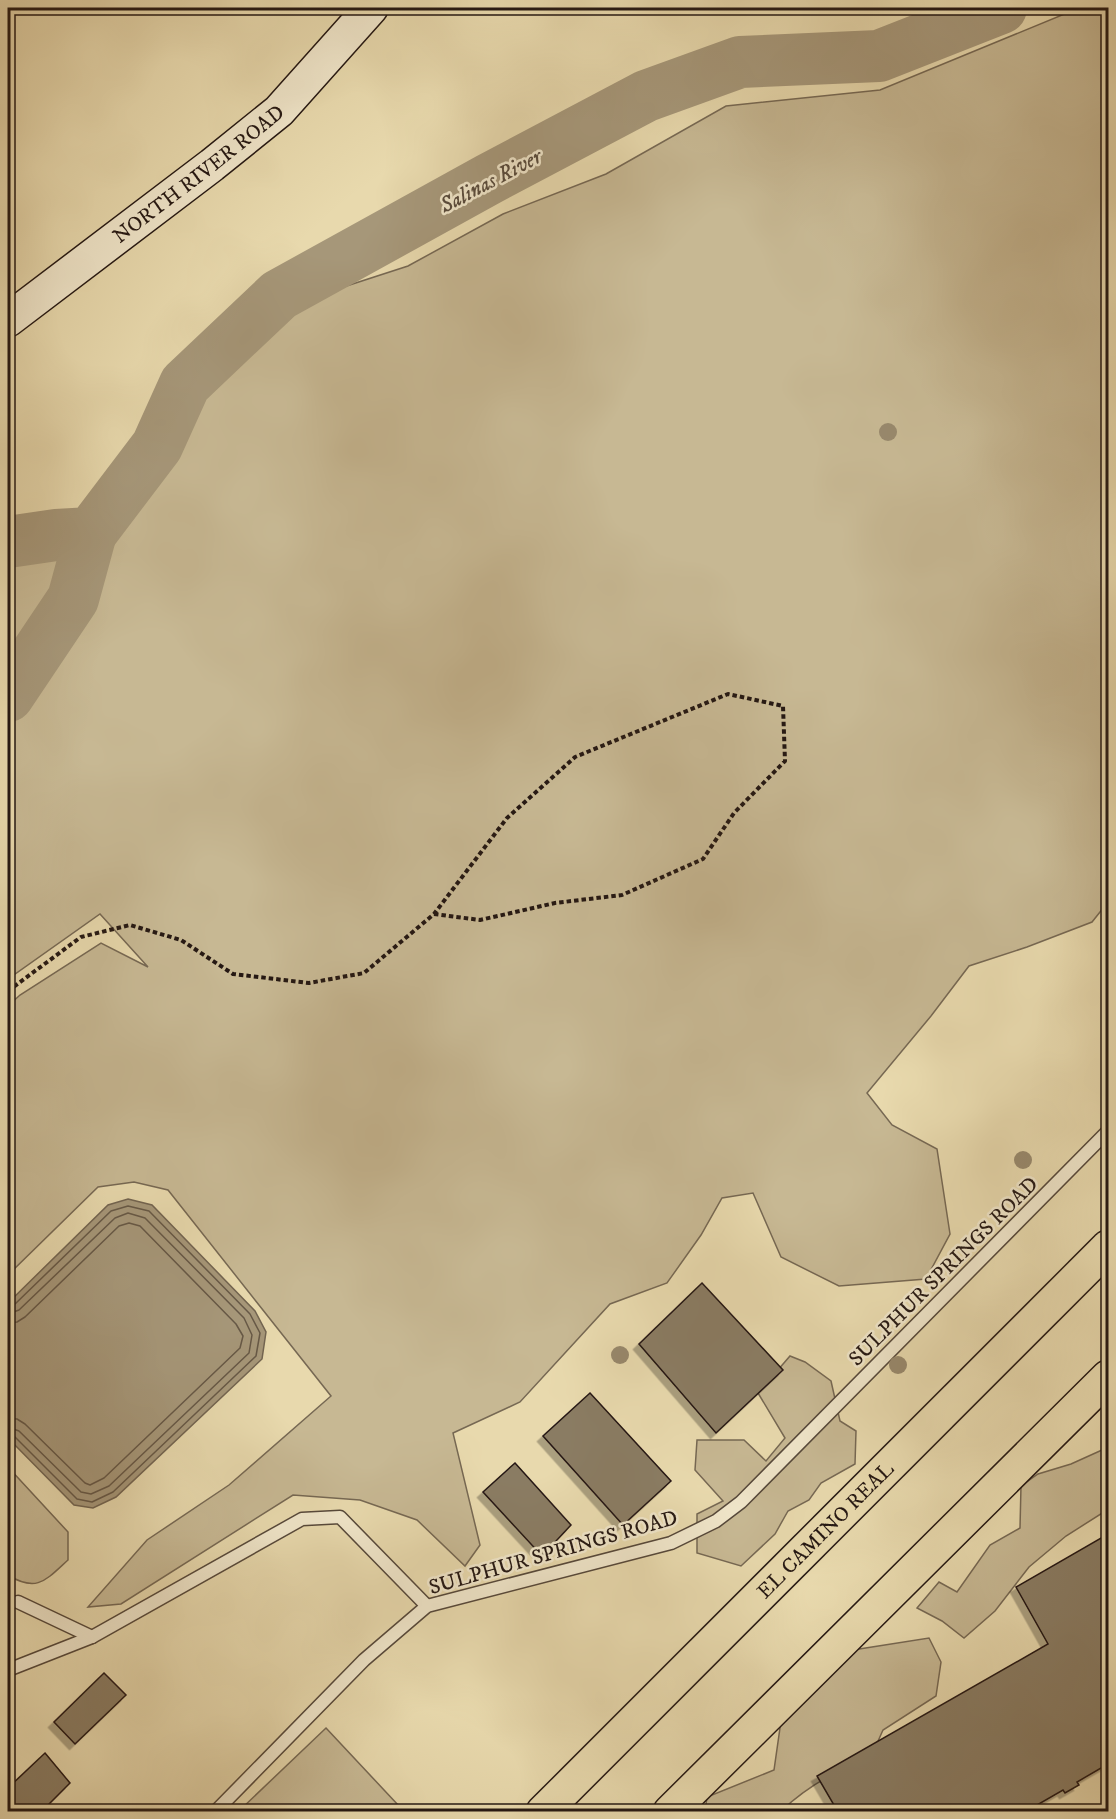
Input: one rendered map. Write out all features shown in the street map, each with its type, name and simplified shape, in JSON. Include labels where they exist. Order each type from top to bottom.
[{"type":"highway","name":"EL CAMINO REAL","points":[[543,1812],[1108,1247]]},
{"type":"highway","points":[[670,1812],[1108,1377]]},
{"type":"main road","name":"NORTH RIVER ROAD","points":[[8,320],[212,165],[279,111],[371,8]]},
{"type":"lane","name":"SULPHUR SPRINGS ROAD","points":[[215,1812],[364,1660],[427,1606],[671,1543],[716,1521],[741,1502],[1108,1131]]},
{"type":"lane","points":[[8,1670],[92,1637],[302,1519],[340,1517],[427,1606]]},
{"type":"lane","points":[[18,1602],[92,1637]]},
{"type":"path","points":[[8,991],[81,937],[130,925],[181,940],[233,974],[309,983],[364,973],[434,914],[507,818],[575,758],[728,694],[783,706],[785,761],[734,813],[703,859],[622,895],[555,903],[480,920],[434,914]]},
{"type":"shaded area","points":[[1079,8],[1108,8],[1108,902],[1092,922],[969,966],[867,1093],[892,1125],[937,1149],[950,1234],[926,1279],[839,1286],[781,1257],[753,1193],[722,1198],[701,1235],[667,1283],[610,1304],[520,1402],[453,1433],[480,1545],[465,1566],[417,1520],[360,1500],[293,1495],[121,1604],[88,1607],[147,1540],[229,1485],[331,1396],[168,1190],[134,1182],[98,1187],[8,1275],[8,1006],[20,995],[101,943],[148,967],[100,914],[8,979],[8,561],[27,553],[93,550],[138,496],[179,435],[203,389],[291,304],[408,266],[503,214],[606,174],[726,106],[880,90]]},
{"type":"shaded area","points":[[790,1356],[805,1362],[831,1381],[840,1421],[856,1431],[855,1464],[821,1483],[809,1500],[788,1511],[775,1534],[741,1566],[697,1553],[697,1514],[723,1501],[695,1470],[697,1440],[744,1440],[766,1461],[785,1438],[758,1393]]},
{"type":"shaded area","points":[[1102,1450],[1108,1460],[1108,1500],[1104,1512],[1066,1536],[1029,1567],[995,1611],[964,1638],[942,1621],[917,1608],[939,1582],[957,1592],[990,1545],[1020,1528],[1021,1486],[1038,1474],[1071,1464]]},
{"type":"shaded area","points":[[8,1467],[68,1532],[68,1560],[41,1582],[27,1583],[8,1575]]},
{"type":"shaded area","points":[[929,1638],[941,1662],[936,1696],[883,1730],[870,1759],[823,1780],[801,1794],[781,1811],[705,1812],[707,1797],[774,1770],[782,1714],[853,1650]]},
{"type":"shaded area","points":[[326,1728],[399,1806],[393,1812],[240,1810]]},
{"type":"water","points":[[128,1199],[152,1205],[255,1311],[266,1332],[262,1359],[116,1497],[93,1508],[74,1505],[8,1438],[8,1303],[108,1205]]},
{"type":"building","points":[[702,1283],[783,1370],[716,1433],[639,1344]]},
{"type":"building","points":[[590,1393],[671,1481],[623,1525],[543,1436]]},
{"type":"building","points":[[515,1463],[571,1525],[542,1556],[483,1492]]},
{"type":"building","points":[[1108,1534],[1108,1764],[1077,1782],[1079,1785],[1065,1793],[1063,1790],[1025,1812],[838,1812],[817,1776],[1048,1644],[1016,1587]]},
{"type":"building","points":[[104,1673],[126,1695],[75,1744],[54,1722]]},
{"type":"building","points":[[45,1753],[70,1783],[41,1812],[8,1812],[8,1788]]},
{"type":"waterway","name":"Salinas River","points":[[8,542],[91,533],[157,446],[185,384],[279,295],[489,179],[646,96],[740,62],[879,56],[1001,8]]},
{"type":"waterway","name":"Salinas River","points":[[8,696],[73,599],[91,533]]}]
